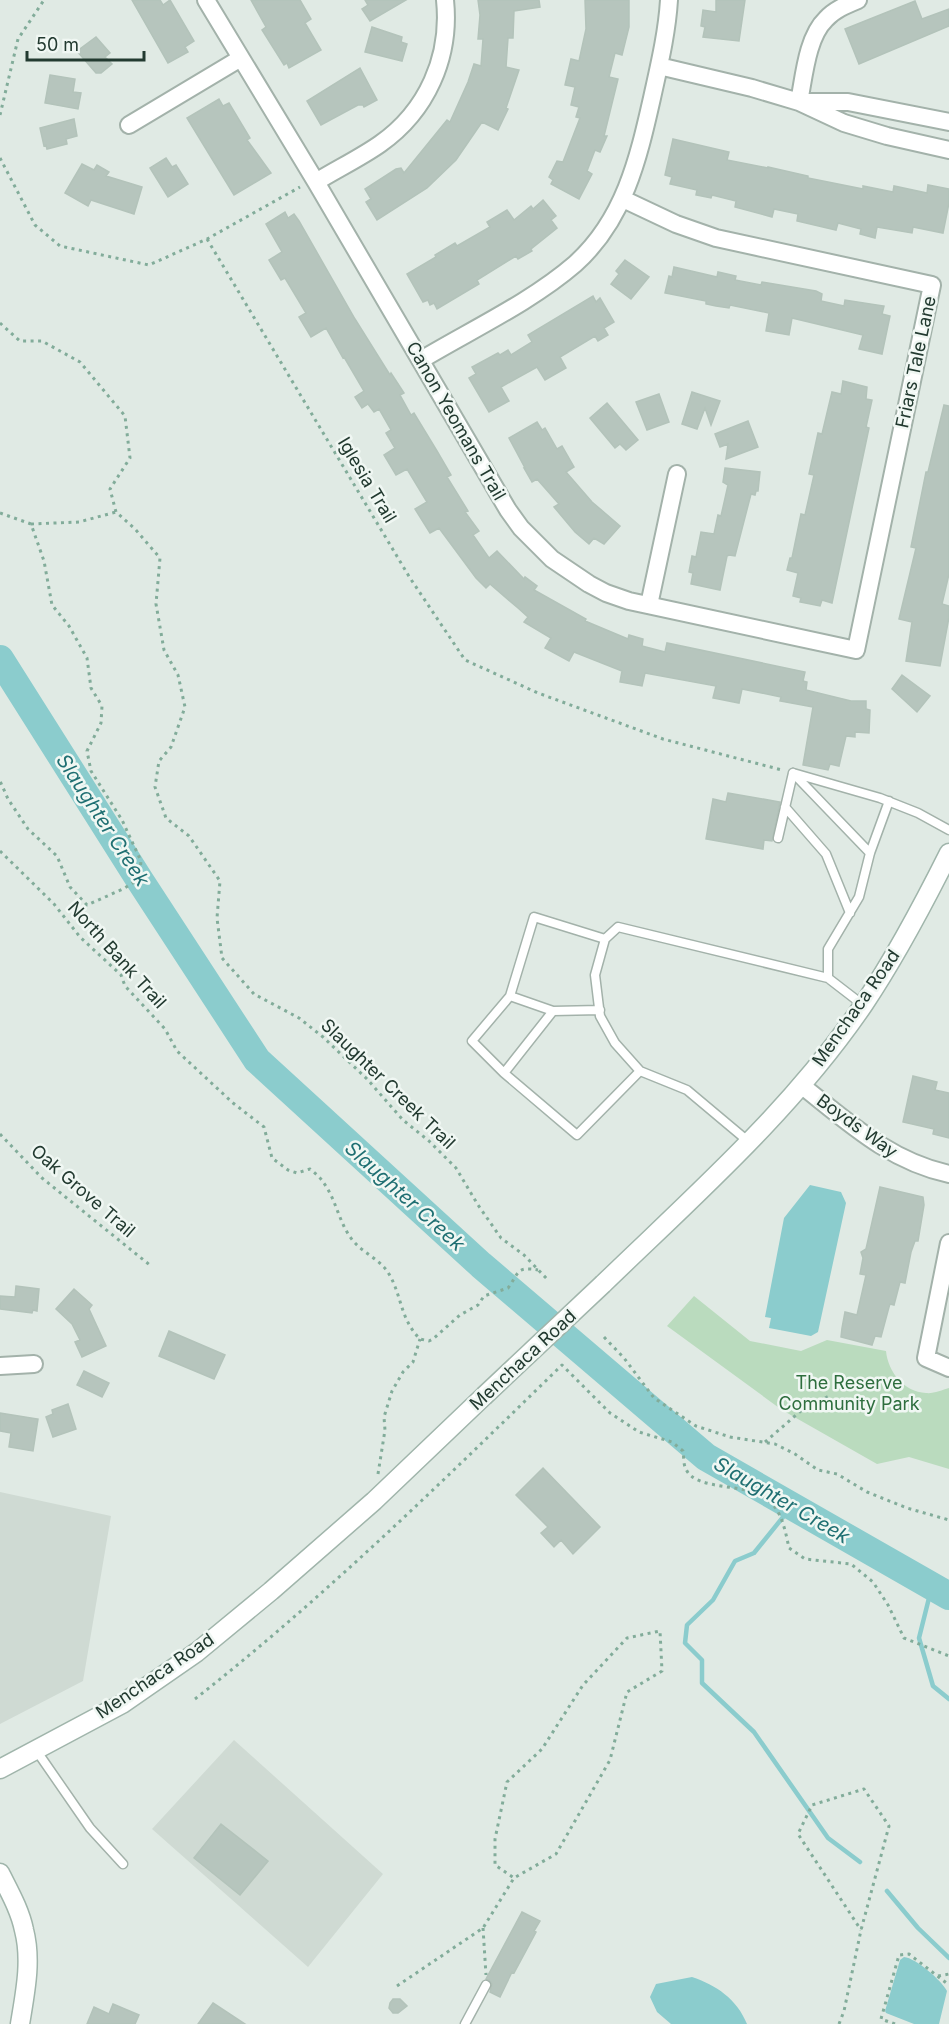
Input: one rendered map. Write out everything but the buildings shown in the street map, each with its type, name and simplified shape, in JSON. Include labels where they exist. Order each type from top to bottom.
[{"type":"main road","name":"Menchaca Road","points":[[0,1769],[122,1704],[197,1652],[374,1501],[603,1284],[749,1143],[801,1085],[863,1005],[915,922],[949,853]]},
{"type":"main road","points":[[0,1873],[24,1929],[28,1957],[27,1984],[20,2024]]},
{"type":"street","name":"Canon Yeomans Trail","points":[[206,0],[241,58],[308,184],[421,360],[508,510],[535,544],[552,559],[589,584],[622,598],[856,650]]},
{"type":"street","points":[[308,184],[378,145],[409,120],[419,107],[442,58],[446,34],[445,0]]},
{"type":"street","points":[[421,360],[541,290],[561,275],[594,244],[615,214],[623,199],[639,152],[659,66],[669,0]]},
{"type":"street","points":[[799,102],[813,40],[819,27],[837,9],[858,0]]},
{"type":"street","points":[[129,124],[241,58]]},
{"type":"street","points":[[659,66],[725,81],[799,102],[843,123],[949,150]]},
{"type":"street","points":[[799,102],[848,102],[949,122]]},
{"type":"street","name":"Friars Tale Lane","points":[[623,199],[676,224],[716,238],[932,285],[856,650]]},
{"type":"street","points":[[649,605],[677,474]]},
{"type":"street","name":"Boyds Way","points":[[801,1085],[884,1148],[915,1164],[949,1174]]},
{"type":"street","points":[[949,1243],[926,1358],[949,1368]]},
{"type":"street","points":[[0,1366],[34,1364]]},
{"type":"lane","points":[[793,773],[889,801],[918,813],[949,830]]},
{"type":"lane","points":[[778,838],[793,773]]},
{"type":"lane","points":[[793,773],[870,853]]},
{"type":"lane","points":[[828,978],[828,949],[859,897],[870,853],[889,801]]},
{"type":"lane","points":[[785,807],[826,854],[850,913]]},
{"type":"lane","points":[[605,939],[534,917],[510,996],[472,1041],[504,1073],[577,1135],[640,1071]]},
{"type":"lane","points":[[749,1143],[687,1090],[640,1071],[615,1043],[600,1016],[595,975],[605,939],[618,927],[828,978],[863,1005]]},
{"type":"lane","points":[[510,996],[553,1011],[600,1010]]},
{"type":"lane","points":[[504,1073],[553,1011]]},
{"type":"lane","points":[[35,1750],[90,1828],[123,1864]]},
{"type":"lane","points":[[465,2024],[486,1985]]},
{"type":"path","points":[[0,115],[18,39],[44,0]]},
{"type":"path","points":[[0,158],[35,225],[60,246],[149,265],[207,239],[308,184]]},
{"type":"path","name":"Iglesia Trail","points":[[207,239],[410,578],[465,660],[538,693],[663,740],[793,773]]},
{"type":"path","points":[[0,322],[20,341],[42,341],[80,362],[125,416],[130,458],[110,489],[116,512],[79,522],[30,524],[0,513]]},
{"type":"path","name":"Slaughter Creek Trail","points":[[116,512],[135,529],[160,558],[156,604],[165,650],[178,675],[185,707],[171,747],[159,761],[155,787],[166,818],[189,836],[220,881],[217,918],[222,958],[254,994],[299,1018],[360,1072],[403,1120],[429,1141],[456,1168],[501,1238],[524,1255],[548,1280]]},
{"type":"path","points":[[0,781],[8,799],[28,829],[57,856],[70,887],[87,905],[123,889],[138,879],[141,861],[122,820],[91,771],[87,751],[101,723],[102,705],[91,688],[87,658],[69,626],[52,605],[44,561],[30,524]]},
{"type":"path","name":"North Bank Trail","points":[[0,851],[54,904],[80,937],[121,975],[125,986],[165,1029],[177,1052],[264,1127],[272,1158],[288,1170],[297,1173],[310,1169],[324,1183],[343,1224],[355,1243],[387,1270],[400,1308],[420,1340]]},
{"type":"path","name":"Oak Grove Trail","points":[[0,1134],[42,1178],[151,1266]]},
{"type":"path","points":[[374,1501],[385,1430],[384,1417],[394,1386],[413,1362],[420,1340],[433,1339],[460,1315],[478,1305],[484,1296],[508,1288],[520,1270],[526,1268],[540,1270]]},
{"type":"path","points":[[604,1337],[654,1398],[696,1426],[712,1433],[765,1442],[789,1450],[818,1470],[837,1474],[867,1492],[907,1508],[949,1520]]},
{"type":"path","points":[[195,1699],[259,1648],[358,1559],[562,1365],[610,1413],[639,1432],[672,1442],[683,1450],[686,1470],[698,1481],[742,1489],[766,1498],[782,1519],[789,1548],[805,1558],[850,1564],[873,1582],[888,1605],[903,1638],[949,1656]]},
{"type":"path","points":[[765,1442],[803,1409],[831,1395]]},
{"type":"path","points":[[397,1986],[483,1928],[514,1878],[556,1854],[610,1760],[627,1692],[662,1671],[660,1631],[627,1638],[583,1685],[542,1749],[507,1782],[495,1839],[495,1865],[514,1878]]},
{"type":"path","points":[[839,2024],[889,1826],[864,1789],[812,1805],[798,1834],[861,1930]]},
{"type":"path","points":[[483,1928],[486,1985]]},
{"type":"path","points":[[895,2024],[881,2019],[899,1954],[909,1954],[949,1985]]},
{"type":"path","points":[[938,1976],[949,1974]]},
{"type":"shaded area","points":[[0,1492],[111,1516],[83,1681],[0,1724]]},
{"type":"shaded area","points":[[234,1740],[383,1874],[308,1967],[152,1829]]},
{"type":"green space","name":"The Reserve Community Park","points":[[694,1296],[750,1341],[801,1351],[827,1340],[886,1351],[890,1366],[898,1380],[904,1385],[918,1392],[929,1393],[949,1388],[949,1469],[909,1457],[877,1464],[782,1410],[667,1326]]},
{"type":"water","points":[[810,1185],[841,1192],[846,1203],[818,1332],[811,1336],[769,1328],[771,1318],[765,1317],[784,1218]]},
{"type":"water","points":[[904,1957],[915,1961],[928,1971],[947,1991],[939,2024],[914,2024],[886,2013],[900,1960]]},
{"type":"water","points":[[692,1977],[725,1994],[738,2007],[747,2024],[671,2024],[657,2012],[650,1997],[656,1984]]},
{"type":"waterway","name":"Slaughter Creek","points":[[0,659],[257,1060],[481,1265],[706,1457],[949,1596]]},
{"type":"waterway","points":[[792,1506],[754,1553],[735,1561],[713,1600],[687,1625],[685,1643],[702,1660],[702,1683],[754,1732],[828,1838],[860,1862]]},
{"type":"waterway","points":[[932,1586],[919,1638],[933,1686],[949,1699]]},
{"type":"waterway","points":[[887,1891],[918,1928],[949,1958]]}]
